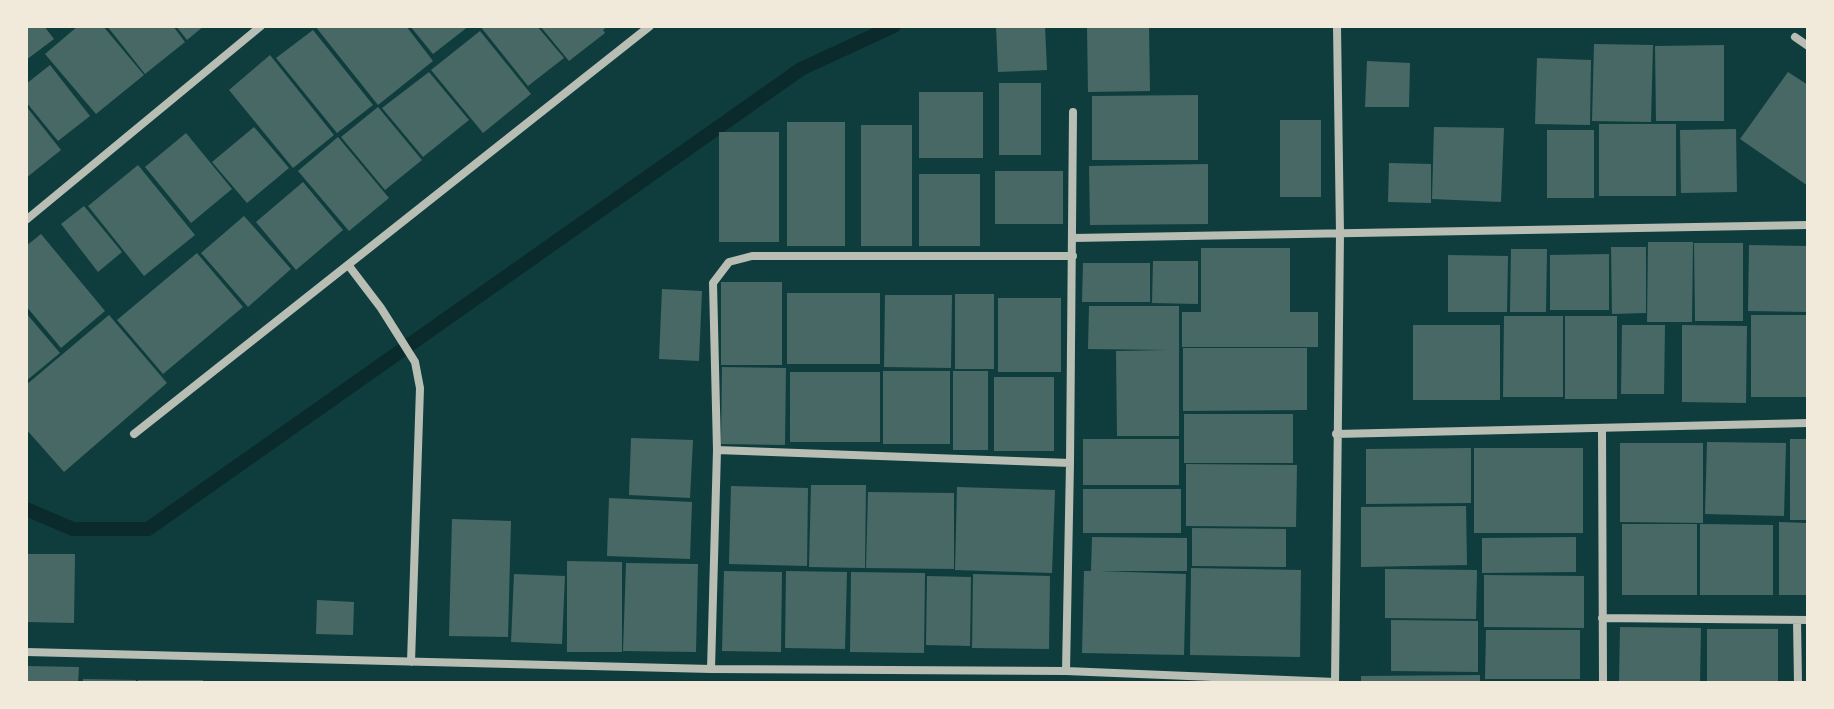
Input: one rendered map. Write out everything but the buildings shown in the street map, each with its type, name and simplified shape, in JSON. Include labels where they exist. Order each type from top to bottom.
[{"type":"street","points":[[26,220],[261,26]]},
{"type":"street","points":[[134,434],[650,26]]},
{"type":"street","points":[[26,652],[711,669],[1066,671],[1335,682],[1340,234],[1337,26]]},
{"type":"street","points":[[1795,37],[1808,46]]},
{"type":"street","points":[[1066,671],[1073,112]]},
{"type":"street","points":[[1073,238],[1808,225]]},
{"type":"street","points":[[711,669],[717,450],[713,283],[729,262],[752,256],[1073,256]]},
{"type":"street","points":[[349,266],[381,308],[415,362],[420,388],[411,662]]},
{"type":"street","points":[[1336,434],[1808,423]]},
{"type":"street","points":[[1602,428],[1603,683]]},
{"type":"street","points":[[717,450],[1070,463]]},
{"type":"street","points":[[1602,618],[1808,620]]},
{"type":"street","points":[[1797,620],[1798,683]]},
{"type":"street","points":[[950,670],[950,683]]},
{"type":"waterway","points":[[26,509],[73,529],[148,529],[801,69],[894,26]]}]
